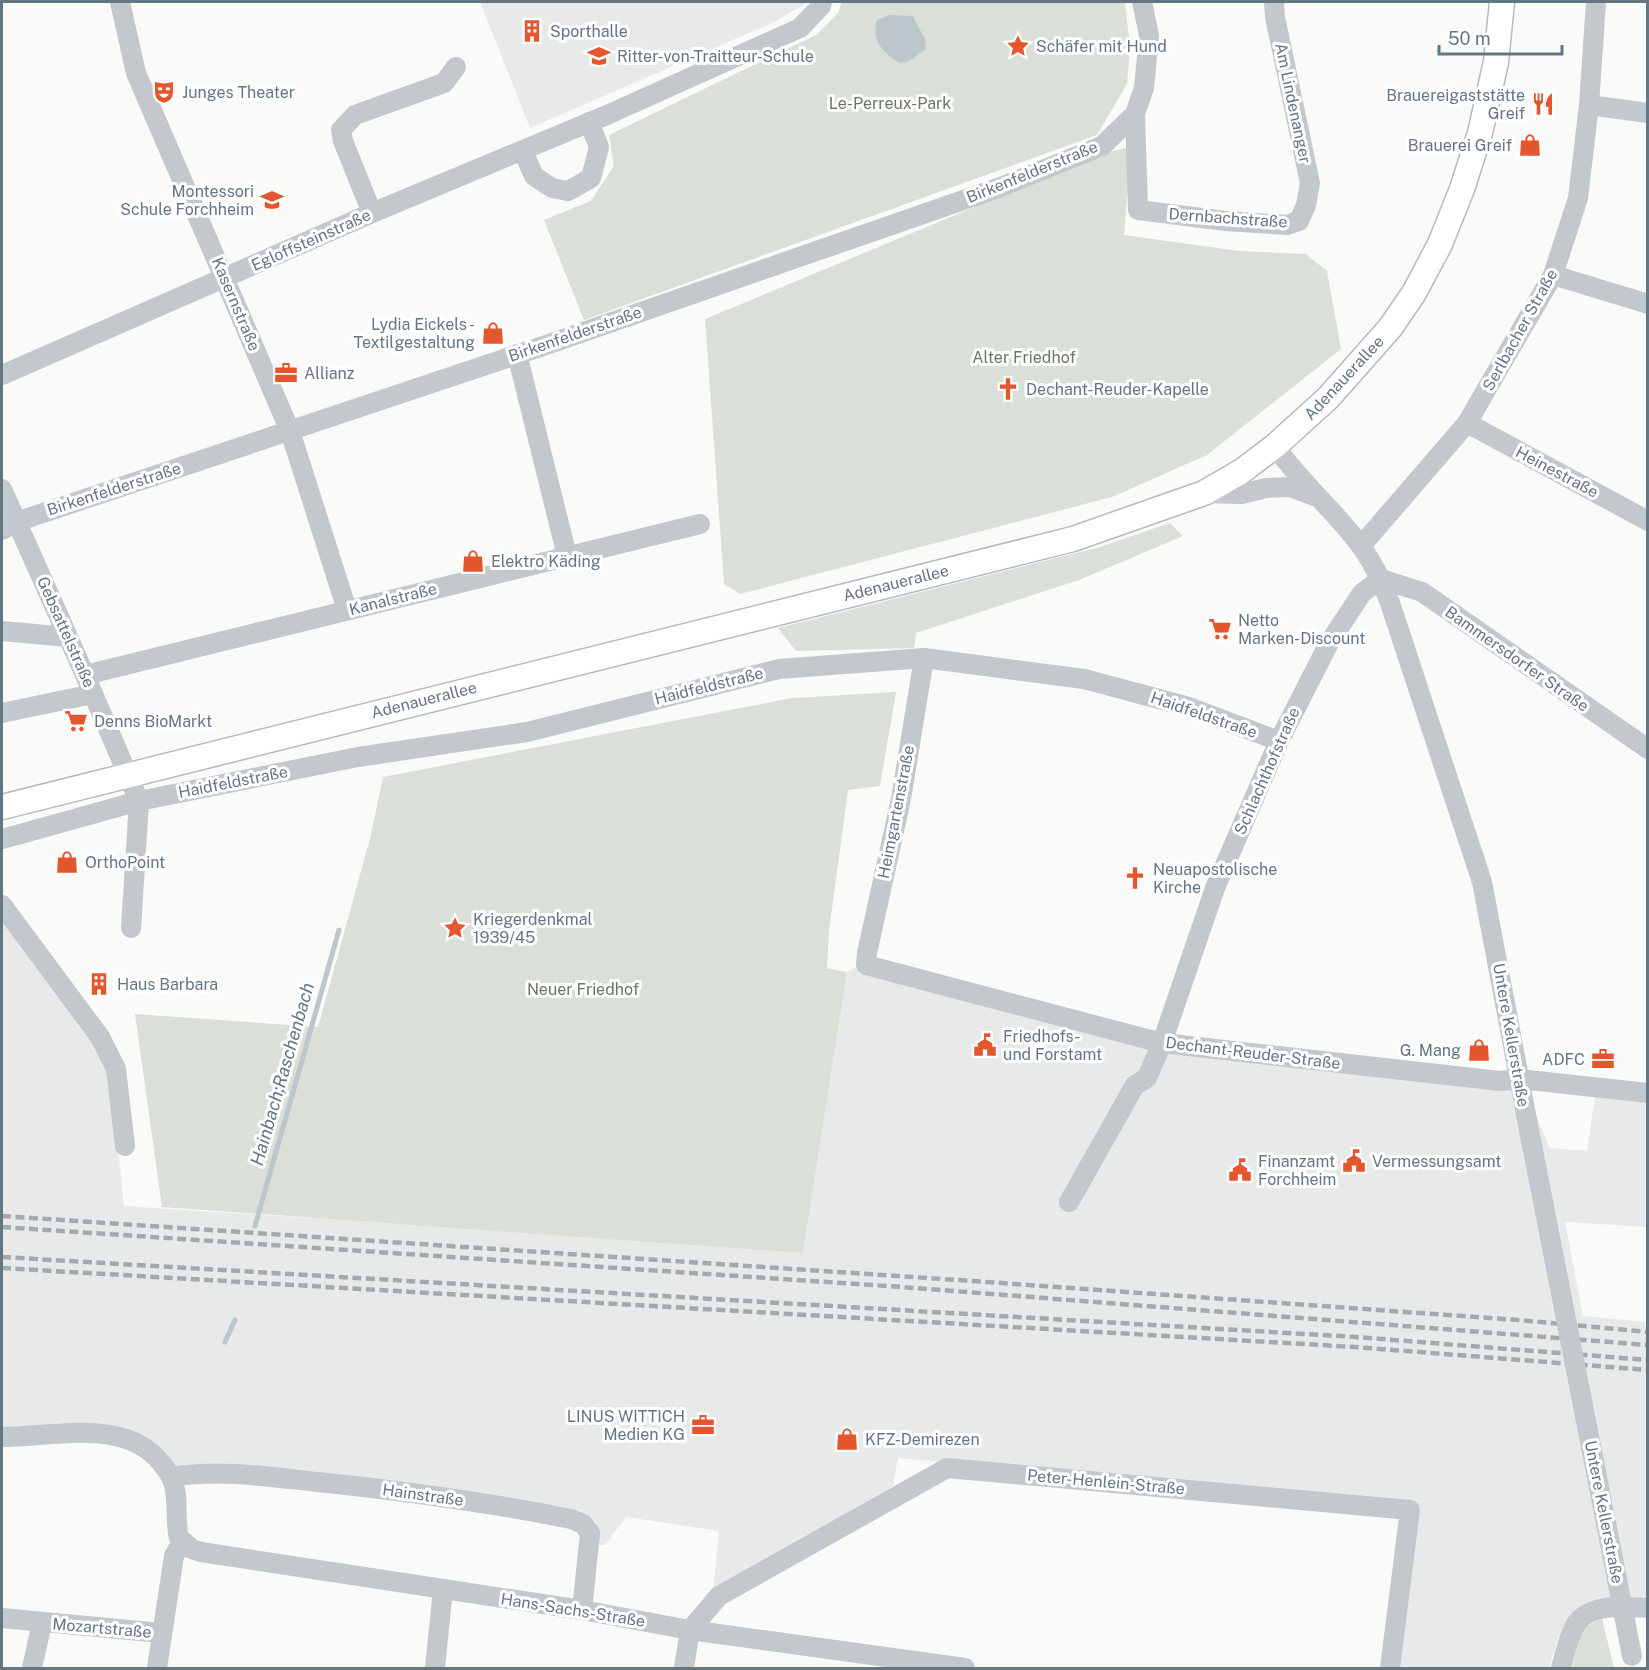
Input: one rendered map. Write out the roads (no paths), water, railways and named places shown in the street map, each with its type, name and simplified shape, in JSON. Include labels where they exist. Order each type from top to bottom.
[{"type":"main road","name":"Adenauerallee","points":[[2,807],[1073,539],[1204,493],[1242,471],[1275,446],[1328,398],[1390,328],[1414,293],[1440,244],[1462,189],[1480,133],[1496,62],[1502,2]]},
{"type":"street","name":"Egloffsteinstraße","points":[[2,375],[372,213],[524,151],[800,28],[822,2]]},
{"type":"street","points":[[1135,114],[1144,87],[1149,35],[1142,2]]},
{"type":"street","name":"Am Lindenanger","points":[[1274,2],[1275,17],[1310,183],[1306,205]]},
{"type":"street","name":"Serlbacher Straße","points":[[1361,546],[1467,423],[1553,276],[1578,198],[1589,105],[1596,2]]},
{"type":"street","name":"Kasernstraße","points":[[121,7],[136,73],[290,431],[346,610]]},
{"type":"street","points":[[372,213],[343,141],[341,130],[355,115],[444,83],[456,67]]},
{"type":"street","points":[[1589,105],[1647,113]]},
{"type":"street","name":"Dernbachstraße","points":[[1135,114],[1138,210],[1226,221],[1287,225],[1299,221],[1306,205]]},
{"type":"street","name":"Birkenfelderstraße","points":[[9,526],[998,188],[1102,146],[1135,114]]},
{"type":"street","points":[[524,151],[534,176],[552,188],[568,191],[591,178],[599,147],[598,118]]},
{"type":"street","points":[[1553,276],[1647,304]]},
{"type":"street","points":[[517,354],[567,556]]},
{"type":"street","name":"Heinestraße","points":[[1467,423],[1647,521]]},
{"type":"street","name":"Untere Kellerstraße","points":[[1275,446],[1294,472],[1361,546],[1381,579],[1482,882],[1635,1668]]},
{"type":"street","points":[[1204,493],[1242,494],[1266,488],[1290,487],[1319,498]]},
{"type":"street","name":"Gebsattelstraße","points":[[2,489],[9,526],[68,637],[129,775]]},
{"type":"street","name":"Kanalstraße","points":[[86,675],[700,524]]},
{"type":"street","name":"Schlachthofstraße","points":[[1069,1202],[1135,1085],[1147,1078],[1162,1043],[1215,888],[1279,741],[1329,643],[1362,593],[1381,579]]},
{"type":"street","name":"Bammersdorfer Straße","points":[[1381,579],[1422,592],[1647,749]]},
{"type":"street","points":[[2,631],[68,637]]},
{"type":"street","name":"Haidfeldstraße","points":[[2,839],[138,801],[358,757],[527,732],[779,669],[924,658],[1084,679],[1190,707],[1279,741]]},
{"type":"street","name":"Heimgartenstraße","points":[[866,965],[901,799],[924,658]]},
{"type":"street","points":[[2,713],[93,694]]},
{"type":"street","points":[[129,775],[138,801],[131,928]]},
{"type":"street","points":[[2,905],[100,1037],[116,1070],[125,1146]]},
{"type":"street","name":"Dechant-Reuder-Straße","points":[[866,965],[1162,1043],[1500,1081],[1520,1079],[1647,1093]]},
{"type":"street","points":[[2,1437],[91,1434],[124,1438],[157,1457],[172,1477],[178,1505],[178,1534],[182,1542],[174,1556],[157,1668]]},
{"type":"street","name":"Peter-Henlein-Straße","points":[[690,1630],[719,1596],[947,1468],[1410,1510],[1390,1668]]},
{"type":"street","name":"Hainstraße","points":[[172,1477],[222,1473],[287,1478],[454,1499],[571,1518],[583,1524],[590,1533],[582,1610]]},
{"type":"street","name":"Hans-Sachs-Straße","points":[[182,1542],[201,1552],[217,1555],[582,1610],[690,1630],[965,1668]]},
{"type":"street","points":[[435,1668],[443,1589]]},
{"type":"street","points":[[1561,1668],[1578,1620],[1604,1607],[1647,1608]]},
{"type":"street","name":"Mozartstraße","points":[[2,1618],[161,1633]]},
{"type":"street","name":"Mozartstraße","points":[[32,1668],[42,1623]]},
{"type":"street","points":[[684,1668],[690,1630]]},
{"type":"waterway","name":"Hainbach;Raschenbach","points":[[255,1226],[339,930]]},
{"type":"waterway","points":[[225,1342],[235,1320]]},
{"type":"railway","points":[[2,1216],[987,1282],[1518,1320],[1648,1332]]},
{"type":"railway","points":[[2,1227],[902,1287],[1648,1345]]},
{"type":"railway","points":[[2,1257],[1356,1337],[1648,1360]]},
{"type":"railway","points":[[2,1268],[1355,1347],[1648,1370]]},
{"type":"place","name":"Sporthalle","points":[[532,31]]},
{"type":"place","name":"Schäfer mit Hund","points":[[1018,46]]},
{"type":"place","name":"Ritter-von-Traitteur-Schule","points":[[599,56]]},
{"type":"place","name":"Junges Theater","points":[[164,92]]},
{"type":"place","name":"Brauereigaststätte Greif","points":[[1543,104]]},
{"type":"place","name":"Brauerei Greif","points":[[1530,145]]},
{"type":"place","name":"Montessori Schule Forchheim","points":[[272,200]]},
{"type":"place","name":"Lydia Eickels - Textilgestaltung","points":[[493,333]]},
{"type":"place","name":"Allianz","points":[[286,373]]},
{"type":"place","name":"Dechant-Reuder-Kapelle","points":[[1008,389]]},
{"type":"place","name":"Elektro Käding","points":[[473,561]]},
{"type":"place","name":"Netto Marken-Discount","points":[[1220,629]]},
{"type":"place","name":"Denns BioMarkt","points":[[76,721]]},
{"type":"place","name":"OrthoPoint","points":[[67,862]]},
{"type":"place","name":"Neuapostolische Kirche","points":[[1135,878]]},
{"type":"place","name":"Kriegerdenkmal 1939/45","points":[[455,928]]},
{"type":"place","name":"Haus Barbara","points":[[99,984]]},
{"type":"place","name":"Friedhofs- und Forstamt","points":[[985,1045]]},
{"type":"place","name":"G. Mang","points":[[1479,1050]]},
{"type":"place","name":"ADFC","points":[[1603,1059]]},
{"type":"place","name":"Vermessungsamt","points":[[1354,1161]]},
{"type":"place","name":"Finanzamt Forchheim","points":[[1240,1170]]},
{"type":"place","name":"LINUS WITTICH Medien KG","points":[[703,1425]]},
{"type":"place","name":"KFZ-Demirezen","points":[[847,1439]]},
{"type":"park label","name":"Le-Perreux-Park","points":[[890,103]]},
{"type":"park label","name":"Alter Friedhof","points":[[1024,357]]},
{"type":"park label","name":"Neuer Friedhof","points":[[583,989]]}]
